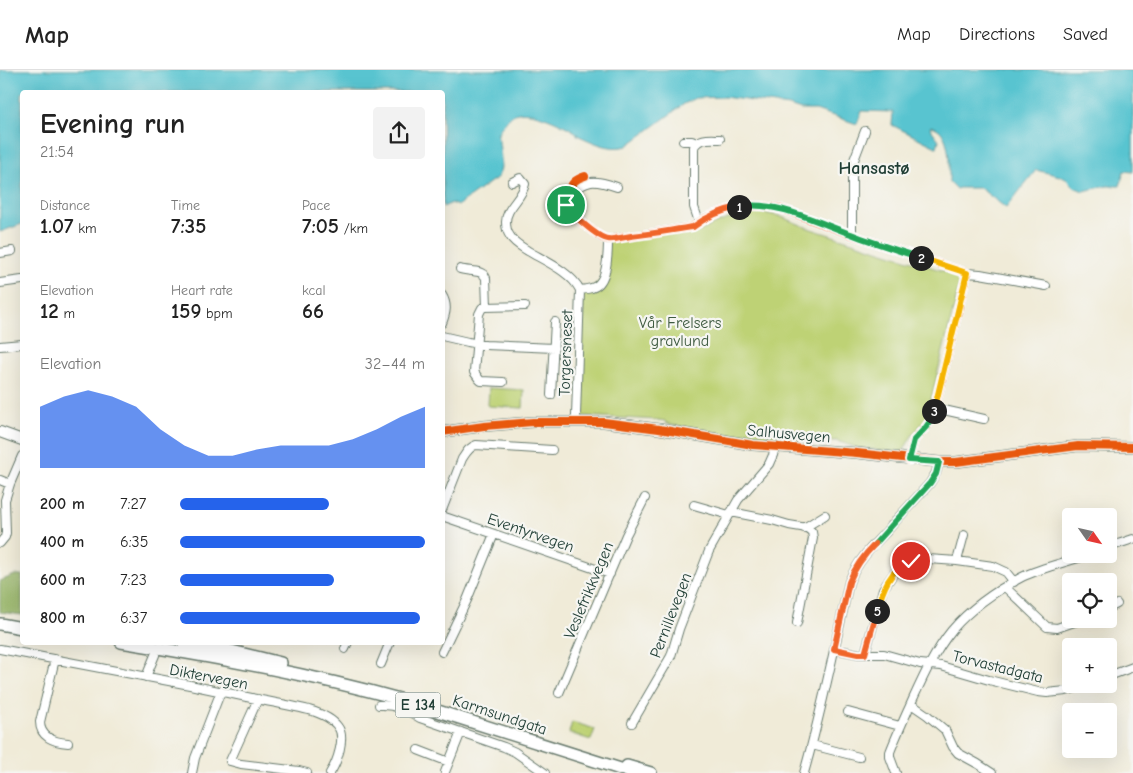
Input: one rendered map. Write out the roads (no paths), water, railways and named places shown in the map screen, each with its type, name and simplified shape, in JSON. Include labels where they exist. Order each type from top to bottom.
[{"type":"highway","points":[[0,619],[20,622]]},
{"type":"highway","points":[[0,624],[20,628]]},
{"type":"highway","name":"Karmsundgata","points":[[161,645],[214,649],[314,678],[386,695],[633,773]]},
{"type":"highway","name":"Karmsundgata","points":[[196,645],[252,656],[406,695],[651,773]]},
{"type":"highway","name":"E 134","points":[[230,645],[252,656]]},
{"type":"main road","name":"Salhusvegen","points":[[445,432],[533,422],[591,422],[737,442],[939,462],[956,462],[1078,446],[1133,447]]},
{"type":"main road","points":[[0,432],[20,439]]},
{"type":"street","points":[[852,235],[852,169],[865,131]]},
{"type":"street","points":[[696,224],[694,207],[694,147],[696,143],[702,140],[720,139]]},
{"type":"street","points":[[683,141],[696,143]]},
{"type":"street","points":[[585,176],[576,179],[572,184],[567,195],[566,205],[576,218],[601,237],[608,239],[649,234],[696,224],[730,208],[755,205],[779,208],[852,235],[967,273],[1046,286]]},
{"type":"street","name":"Torgersneset","points":[[512,182],[520,178],[525,184],[521,196],[506,216],[507,232],[510,237],[522,247],[574,280],[580,290],[576,416]]},
{"type":"street","points":[[567,195],[576,188],[597,181],[618,188]]},
{"type":"street","name":"Torgersneset","points":[[580,290],[596,287],[603,280],[608,239]]},
{"type":"street","points":[[0,253],[12,251]]},
{"type":"street","points":[[460,269],[480,272],[485,275],[487,307]]},
{"type":"street","points":[[909,460],[914,440],[931,420],[935,408],[967,273]]},
{"type":"street","points":[[0,283],[20,280]]},
{"type":"street","points":[[503,382],[482,381],[474,372],[479,314],[482,308],[487,307],[524,306]]},
{"type":"street","points":[[551,395],[555,322]]},
{"type":"street","points":[[445,337],[477,344],[554,348]]},
{"type":"street","points":[[0,346],[20,344]]},
{"type":"street","points":[[935,408],[984,419]]},
{"type":"street","points":[[445,502],[462,459],[472,446],[552,450]]},
{"type":"street","name":"Pernillevegen","points":[[632,723],[671,656],[709,551],[738,500],[769,464],[775,446]]},
{"type":"street","points":[[0,542],[6,533],[5,500],[20,461]]},
{"type":"street","points":[[804,773],[849,582],[853,572],[871,548],[930,483],[936,474],[939,462]]},
{"type":"street","points":[[0,480],[10,484]]},
{"type":"street","name":"Veslefrikkvegen","points":[[559,693],[626,535],[645,498]]},
{"type":"street","points":[[694,505],[804,528],[812,532],[813,538],[797,623]]},
{"type":"street","points":[[804,528],[825,515]]},
{"type":"street","name":"Eventyrvegen","points":[[445,517],[610,574]]},
{"type":"street","points":[[442,652],[467,600],[494,534]]},
{"type":"street","points":[[957,561],[964,535]]},
{"type":"street","points":[[1118,544],[1133,539]]},
{"type":"street","points":[[865,654],[883,589],[894,573],[907,562],[928,559],[957,561],[1001,569],[1014,582]]},
{"type":"street","points":[[896,773],[890,752],[900,726],[929,665],[944,641],[962,619],[1005,587],[1041,569],[1062,563]]},
{"type":"street","points":[[1005,587],[1047,627],[1062,626]]},
{"type":"street","points":[[381,664],[389,645]]},
{"type":"street","name":"Diktervegen","points":[[0,649],[310,711],[328,718],[341,731],[341,742],[330,773]]},
{"type":"street","name":"Torvastadgata","points":[[834,649],[858,654],[884,654],[920,664],[941,666],[1038,692],[1062,691]]},
{"type":"street","points":[[146,677],[155,655]]},
{"type":"street","points":[[55,659],[40,727],[42,732],[49,738],[68,743]]},
{"type":"street","points":[[1117,673],[1133,667]]},
{"type":"street","points":[[192,773],[195,758],[221,692]]},
{"type":"street","points":[[258,700],[230,760],[241,764],[307,773]]},
{"type":"street","points":[[911,704],[945,730],[958,753],[992,773]]},
{"type":"street","points":[[379,705],[395,706],[409,711],[420,718],[515,752],[534,770],[545,773]]},
{"type":"street","points":[[848,712],[900,726]]},
{"type":"street","points":[[445,772],[461,732]]},
{"type":"street","points":[[812,745],[858,757]]},
{"type":"street","points":[[418,750],[449,762]]},
{"type":"water","points":[[0,70],[1133,70],[1133,172],[1124,171],[1120,186],[1107,186],[1083,191],[1074,187],[1060,176],[1036,170],[1006,208],[980,188],[956,189],[949,182],[948,150],[943,134],[931,126],[930,128],[939,140],[936,147],[892,125],[893,112],[862,111],[857,124],[816,110],[801,110],[789,106],[724,97],[696,98],[684,104],[627,146],[607,147],[577,135],[577,133],[547,118],[521,112],[506,121],[498,133],[501,169],[496,178],[457,206],[452,203],[445,206],[445,90],[20,90],[20,225],[0,232]]},
{"type":"district","name":"Hansastø","points":[[874,168]]},
{"type":"park label","name":"Vår Frelsers gravlund","points":[[680,331]]}]
